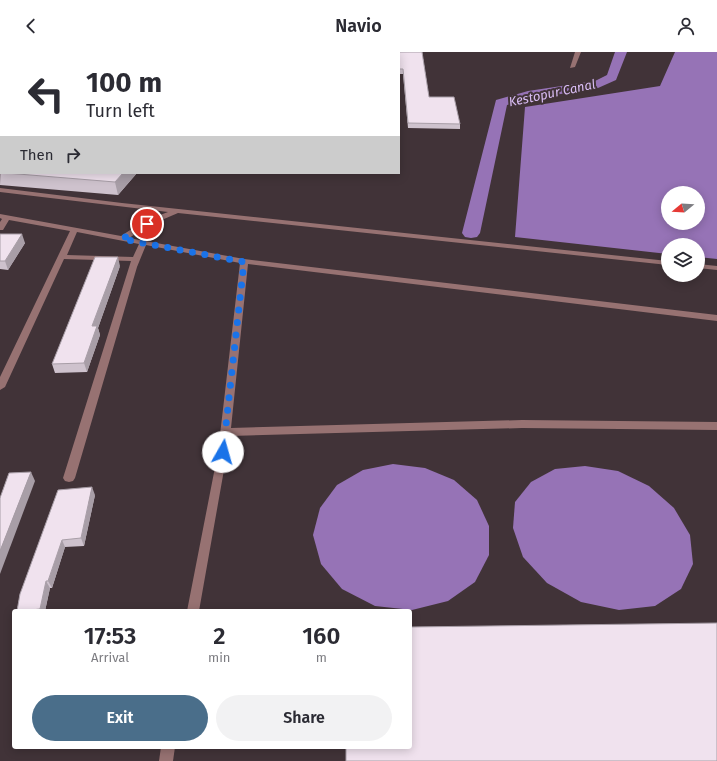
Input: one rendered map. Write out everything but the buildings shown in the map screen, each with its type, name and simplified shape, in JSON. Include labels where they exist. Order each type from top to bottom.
[{"type":"street","points":[[572,67],[578,52]]},
{"type":"street","points":[[0,190],[177,211],[661,262]]},
{"type":"street","points":[[122,239],[147,224],[177,211]]},
{"type":"street","points":[[0,228],[4,217],[244,262],[717,318]]},
{"type":"street","points":[[0,387],[74,230]]},
{"type":"street","points":[[69,478],[143,243]]},
{"type":"street","points":[[61,257],[137,259]]},
{"type":"street","points":[[193,609],[225,432],[244,262]]},
{"type":"street","points":[[705,267],[717,268]]},
{"type":"street","points":[[225,432],[522,424],[717,426]]},
{"type":"street","points":[[166,761],[168,749]]},
{"type":"shaded area","points":[[675,52],[717,52],[717,259],[705,258],[705,238],[661,238],[661,253],[515,237],[525,107],[660,86]]},
{"type":"shaded area","points":[[393,464],[425,468],[454,480],[477,500],[489,526],[489,555],[475,582],[448,601],[412,610],[375,606],[342,589],[321,564],[313,535],[320,508],[337,485],[363,470]]},
{"type":"shaded area","points":[[585,466],[618,471],[649,486],[674,508],[690,535],[693,564],[681,589],[655,606],[619,610],[581,602],[547,583],[523,557],[513,528],[515,502],[531,482],[555,469]]},
{"type":"waterway","name":"Kestopur Canal","points":[[471,233],[501,103],[528,95],[598,84],[612,77],[621,52]]},
{"type":"route","points":[[147,224],[122,239],[244,262],[223,452]]}]
